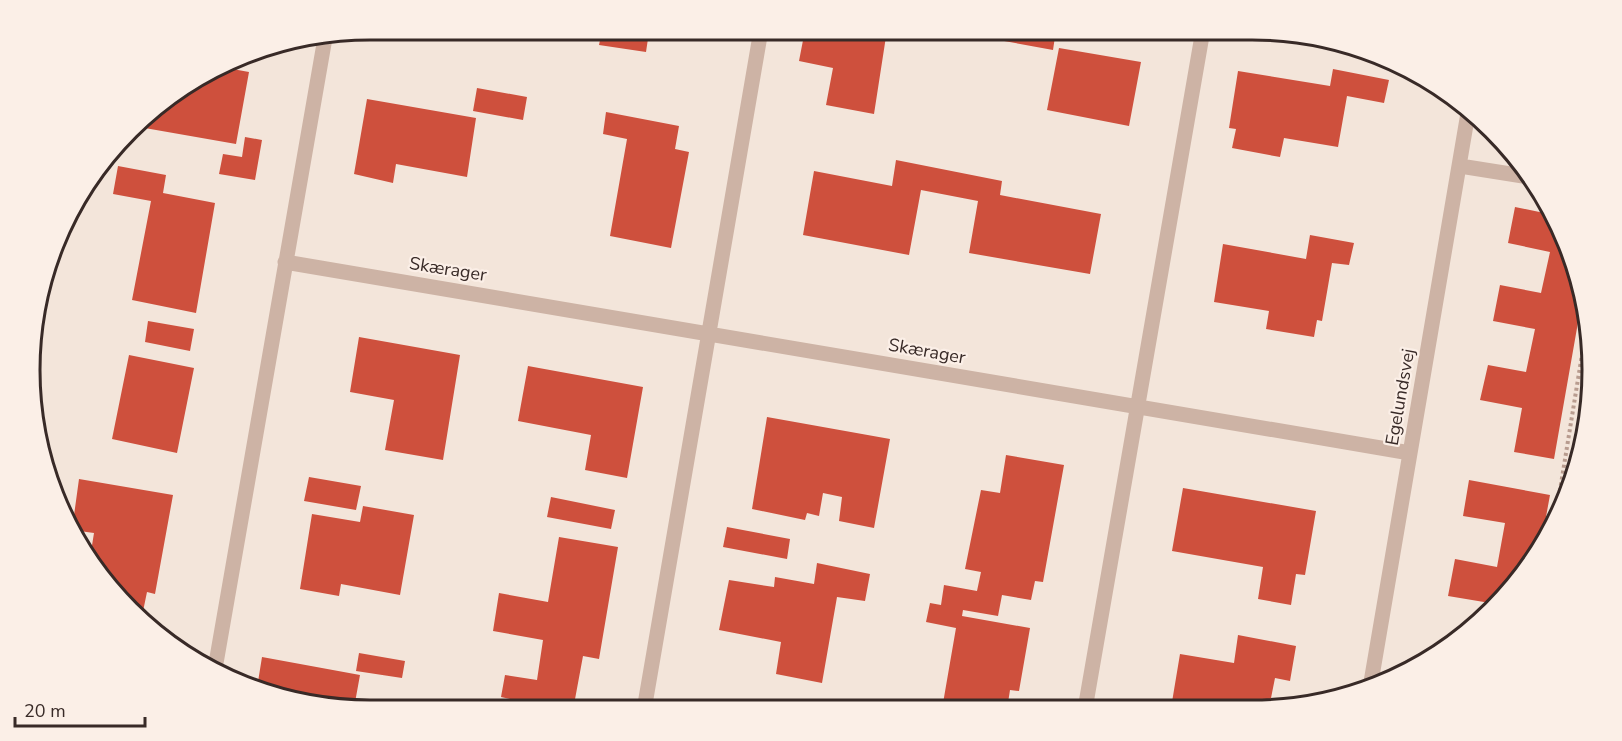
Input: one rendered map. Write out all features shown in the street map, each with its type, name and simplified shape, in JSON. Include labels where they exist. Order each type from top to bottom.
[{"type":"street","points":[[646,700],[759,40]]},
{"type":"street","points":[[1087,700],[1201,40]]},
{"type":"street","points":[[216,662],[324,44]]},
{"type":"street","name":"Egelundsvej","points":[[1372,677],[1467,120]]},
{"type":"street","points":[[1460,166],[1517,175]]},
{"type":"street","name":"Skærager","points":[[285,262],[1410,453]]},
{"type":"path","points":[[1560,486],[1581,358]]},
{"type":"building","points":[[600,40],[648,40],[646,52],[599,45]]},
{"type":"building","points":[[803,40],[885,40],[874,114],[826,105],[833,68],[799,61]]},
{"type":"building","points":[[998,40],[1054,40],[1053,50]]},
{"type":"building","points":[[1059,48],[1141,62],[1129,126],[1047,110]]},
{"type":"building","points":[[1333,69],[1389,80],[1384,103],[1347,96],[1338,147],[1284,138],[1280,157],[1232,148],[1236,129],[1229,128],[1238,71],[1330,86]]},
{"type":"building","points":[[236,70],[249,72],[236,144],[146,128],[187,96]]},
{"type":"building","points":[[477,88],[527,97],[523,120],[473,111]]},
{"type":"building","points":[[367,99],[476,118],[467,177],[396,164],[393,183],[354,174]]},
{"type":"building","points":[[606,112],[679,126],[675,149],[689,152],[671,248],[610,236],[627,139],[603,134]]},
{"type":"building","points":[[245,137],[262,140],[255,180],[219,174],[223,154],[242,157]]},
{"type":"building","points":[[896,160],[1002,181],[1000,195],[1101,214],[1090,274],[969,253],[978,201],[921,190],[909,255],[803,235],[814,171],[892,186]]},
{"type":"building","points":[[118,166],[166,175],[163,193],[215,203],[196,313],[132,300],[151,201],[113,194]]},
{"type":"building","points":[[1515,207],[1540,212],[1564,264],[1575,306],[1578,322],[1554,459],[1514,452],[1522,408],[1480,400],[1488,365],[1526,372],[1535,329],[1493,321],[1500,285],[1541,293],[1550,252],[1508,243]]},
{"type":"building","points":[[1310,235],[1354,243],[1349,265],[1332,263],[1322,321],[1317,320],[1314,337],[1266,329],[1269,311],[1214,302],[1223,244],[1306,259]]},
{"type":"building","points":[[148,321],[194,329],[190,351],[145,342]]},
{"type":"building","points":[[359,337],[460,355],[443,460],[385,450],[394,400],[350,392]]},
{"type":"building","points":[[129,355],[194,368],[177,453],[112,439]]},
{"type":"building","points":[[528,366],[643,387],[627,478],[585,470],[591,435],[518,421]]},
{"type":"building","points":[[767,417],[890,439],[874,528],[839,521],[842,497],[823,493],[819,516],[807,513],[805,520],[752,509]]},
{"type":"building","points":[[1006,455],[1064,465],[1043,582],[1035,581],[1031,600],[1002,595],[998,616],[963,610],[962,616],[1030,628],[1019,691],[1010,690],[1008,700],[944,700],[956,628],[926,622],[930,603],[941,605],[944,585],[977,591],[981,572],[965,569],[981,490],[1000,493]]},
{"type":"building","points":[[309,477],[361,486],[356,510],[304,501]]},
{"type":"building","points":[[79,479],[173,495],[155,594],[147,592],[143,610],[122,588],[96,554],[92,547],[94,533],[83,531],[74,514]]},
{"type":"building","points":[[1469,480],[1550,495],[1546,519],[1537,536],[1526,554],[1486,602],[1448,596],[1455,559],[1497,567],[1505,523],[1463,516]]},
{"type":"building","points":[[1183,488],[1316,511],[1305,575],[1296,574],[1291,605],[1258,599],[1263,567],[1172,551]]},
{"type":"building","points":[[551,497],[615,510],[611,529],[547,517]]},
{"type":"building","points":[[363,506],[414,515],[400,595],[341,584],[339,596],[300,589],[312,514],[360,522]]},
{"type":"building","points":[[727,527],[790,539],[787,559],[723,547]]},
{"type":"building","points":[[559,537],[618,547],[599,659],[583,656],[575,700],[514,700],[501,697],[505,675],[537,680],[543,640],[493,631],[499,593],[548,602]]},
{"type":"building","points":[[817,563],[870,574],[865,601],[837,597],[822,683],[776,674],[781,642],[719,630],[729,580],[774,587],[775,577],[814,584]]},
{"type":"building","points":[[1238,635],[1296,646],[1290,681],[1275,678],[1271,700],[1172,700],[1180,654],[1234,663]]},
{"type":"building","points":[[359,653],[405,661],[402,678],[356,671]]},
{"type":"building","points":[[262,657],[360,675],[355,700],[306,694],[258,681]]}]
